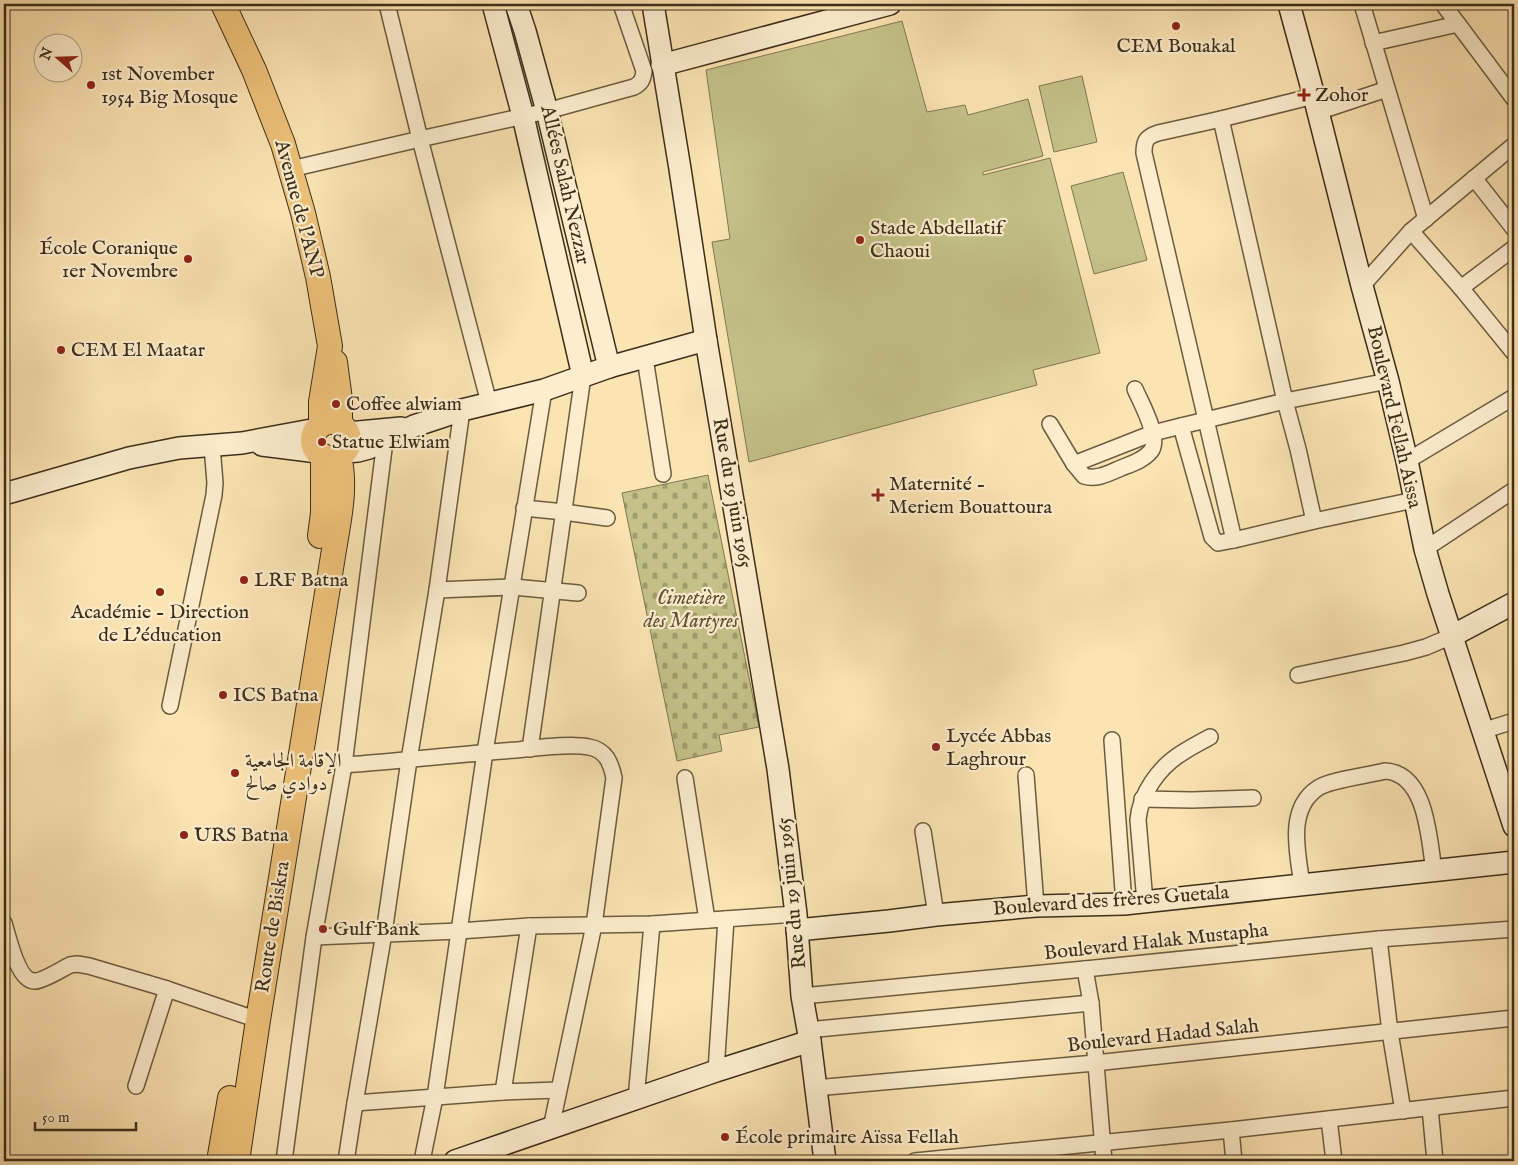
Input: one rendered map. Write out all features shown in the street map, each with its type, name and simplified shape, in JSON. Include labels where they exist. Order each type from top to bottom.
[{"type":"main road","name":"Avenue de l'ANP","points":[[223,4],[254,70],[283,144],[318,277],[330,346],[337,367],[340,400],[331,441]]},
{"type":"main road","name":"Route de Biskra","points":[[237,1161],[251,1018],[320,536],[331,441]]},
{"type":"main road","name":"Route de Biskra","points":[[219,1161],[251,1018]]},
{"type":"street","points":[[387,4],[489,403]]},
{"type":"street","points":[[493,4],[523,116],[584,376],[530,749]]},
{"type":"street","name":"Allées Salah Nezzar","points":[[516,4],[548,111],[557,157],[609,367]]},
{"type":"street","points":[[291,169],[548,111],[634,87],[640,84],[644,71],[621,4]]},
{"type":"street","name":"Rue du 19 juin 1965","points":[[653,4],[706,340],[778,769],[796,922],[802,996],[825,1161]]},
{"type":"street","points":[[662,65],[890,4]]},
{"type":"street","name":"Boulevard Fellah Aissa","points":[[1289,4],[1388,381],[1425,549],[1482,731],[1510,802],[1514,826]]},
{"type":"street","points":[[1362,4],[1426,219]]},
{"type":"street","points":[[1443,4],[1514,99]]},
{"type":"street","points":[[1373,43],[1458,24]]},
{"type":"street","points":[[1234,540],[1144,153],[1144,144],[1146,139],[1158,132],[1222,119],[1316,104],[1387,89]]},
{"type":"street","points":[[1222,119],[1285,401],[1314,520]]},
{"type":"street","points":[[1362,286],[1411,231],[1514,145]]},
{"type":"street","points":[[1474,178],[1514,229]]},
{"type":"street","points":[[1411,231],[1514,353]]},
{"type":"street","points":[[1461,288],[1514,248]]},
{"type":"street","points":[[4,494],[129,458],[179,448],[242,443],[331,441],[414,426],[462,410],[544,390],[609,367],[706,340]]},
{"type":"street","points":[[645,358],[663,474]]},
{"type":"street","points":[[1074,464],[1153,433],[1285,401],[1388,381]]},
{"type":"street","points":[[1050,424],[1074,464],[1084,476],[1097,478],[1112,472],[1143,458],[1152,450],[1154,444],[1153,433],[1135,389]]},
{"type":"street","points":[[422,1161],[435,1097],[485,752],[544,390]]},
{"type":"street","points":[[1407,461],[1514,397]]},
{"type":"street","points":[[346,1161],[384,933],[409,760],[437,590],[462,410]]},
{"type":"street","points":[[331,441],[364,450],[414,426]]},
{"type":"street","points":[[1181,426],[1212,537],[1216,542],[1220,543],[1314,520],[1414,500]]},
{"type":"street","points":[[284,1161],[314,937],[344,765],[385,441]]},
{"type":"street","points":[[170,706],[218,495],[215,483],[212,446]]},
{"type":"street","points":[[4,479],[74,473]]},
{"type":"street","points":[[1425,549],[1514,490]]},
{"type":"street","points":[[524,508],[607,518]]},
{"type":"street","points":[[437,590],[513,587],[578,593]]},
{"type":"street","points":[[1298,675],[1426,647],[1452,636],[1514,603]]},
{"type":"street","points":[[1482,731],[1514,721]]},
{"type":"street","points":[[1135,903],[1138,820],[1142,799],[1154,780],[1167,765],[1181,753],[1210,737]]},
{"type":"street","points":[[1112,740],[1135,903]]},
{"type":"street","points":[[344,765],[571,746],[590,747],[601,752],[611,763],[614,778],[594,924],[551,1128]]},
{"type":"street","points":[[1302,885],[1296,832],[1299,811],[1306,798],[1318,787],[1328,783],[1385,771],[1402,775],[1409,781],[1421,802],[1426,818],[1434,871]]},
{"type":"street","points":[[1026,775],[1036,906]]},
{"type":"street","points":[[685,778],[707,920]]},
{"type":"street","points":[[1142,799],[1253,798]]},
{"type":"street","points":[[923,831],[936,915]]},
{"type":"street","name":"Boulevard des frères Guetala","points":[[796,922],[889,921],[1036,906],[1135,903],[1514,862]]},
{"type":"street","points":[[314,937],[529,926],[652,924],[726,919],[796,922]]},
{"type":"street","points":[[716,1071],[726,919]]},
{"type":"street","points":[[4,923],[20,971],[27,979],[36,981],[77,964],[89,966],[167,989],[251,1018]]},
{"type":"street","points":[[636,1099],[652,924]]},
{"type":"street","points":[[504,1092],[529,926]]},
{"type":"street","name":"Boulevard Halak Mustapha","points":[[802,996],[1085,970],[1379,939],[1514,928]]},
{"type":"street","points":[[1379,939],[1390,1032],[1403,1111]]},
{"type":"street","points":[[1085,970],[1091,1003],[1104,1161]]},
{"type":"street","points":[[136,1086],[167,989]]},
{"type":"street","points":[[456,1161],[716,1071],[808,1036],[1091,1003]]},
{"type":"street","name":"Boulevard Hadad Salah","points":[[816,1088],[1095,1063],[1514,1018]]},
{"type":"street","points":[[355,1103],[558,1090]]},
{"type":"street","points":[[915,1161],[1231,1130],[1514,1098]]},
{"type":"street","points":[[1430,1108],[1435,1161]]},
{"type":"street","points":[[1329,1119],[1334,1161]]},
{"type":"street","points":[[1231,1130],[1234,1161]]},
{"type":"green space","name":"Stade Abdellatif Chaoui","points":[[902,21],[927,112],[965,105],[968,115],[1028,99],[1043,156],[983,172],[983,175],[1050,158],[1100,353],[1033,370],[1037,385],[749,462],[712,242],[730,239],[706,70]]},
{"type":"green space","points":[[1082,76],[1097,142],[1054,152],[1039,86]]},
{"type":"green space","points":[[1123,172],[1147,260],[1094,274],[1071,186]]},
{"type":"green space","name":"Cimetière des Martyres","points":[[708,475],[759,727],[719,735],[722,751],[677,761],[622,493]]},
{"type":"place","name":"CEM Bouakal","points":[[1176,26]]},
{"type":"place","name":"1st November 1954 Big Mosque","points":[[91,85]]},
{"type":"place","name":"Zohor","points":[[1304,95]]},
{"type":"place","name":"Stade Abdellatif Chaoui","points":[[860,240]]},
{"type":"place","name":"École Coranique 1er Novembre","points":[[188,259]]},
{"type":"place","name":"CEM El Maatar","points":[[61,350]]},
{"type":"place","name":"Coffee alwiam","points":[[336,404]]},
{"type":"place","name":"Statue Elwiam","points":[[322,442]]},
{"type":"place","name":"Maternité - Meriem Bouattoura","points":[[878,495]]},
{"type":"place","name":"LRF Batna","points":[[244,580]]},
{"type":"place","name":"Académie - Direction de L'éducation","points":[[160,592]]},
{"type":"place","name":"ICS Batna","points":[[223,695]]},
{"type":"place","name":"Lycée Abbas Laghrour","points":[[936,747]]},
{"type":"place","name":"الإقامة الجامعية دوادي صالح","points":[[235,773]]},
{"type":"place","name":"URS Batna","points":[[184,835]]},
{"type":"place","name":"Gulf Bank","points":[[323,929]]},
{"type":"place","name":"École primaire Aïssa Fellah","points":[[725,1137]]}]
